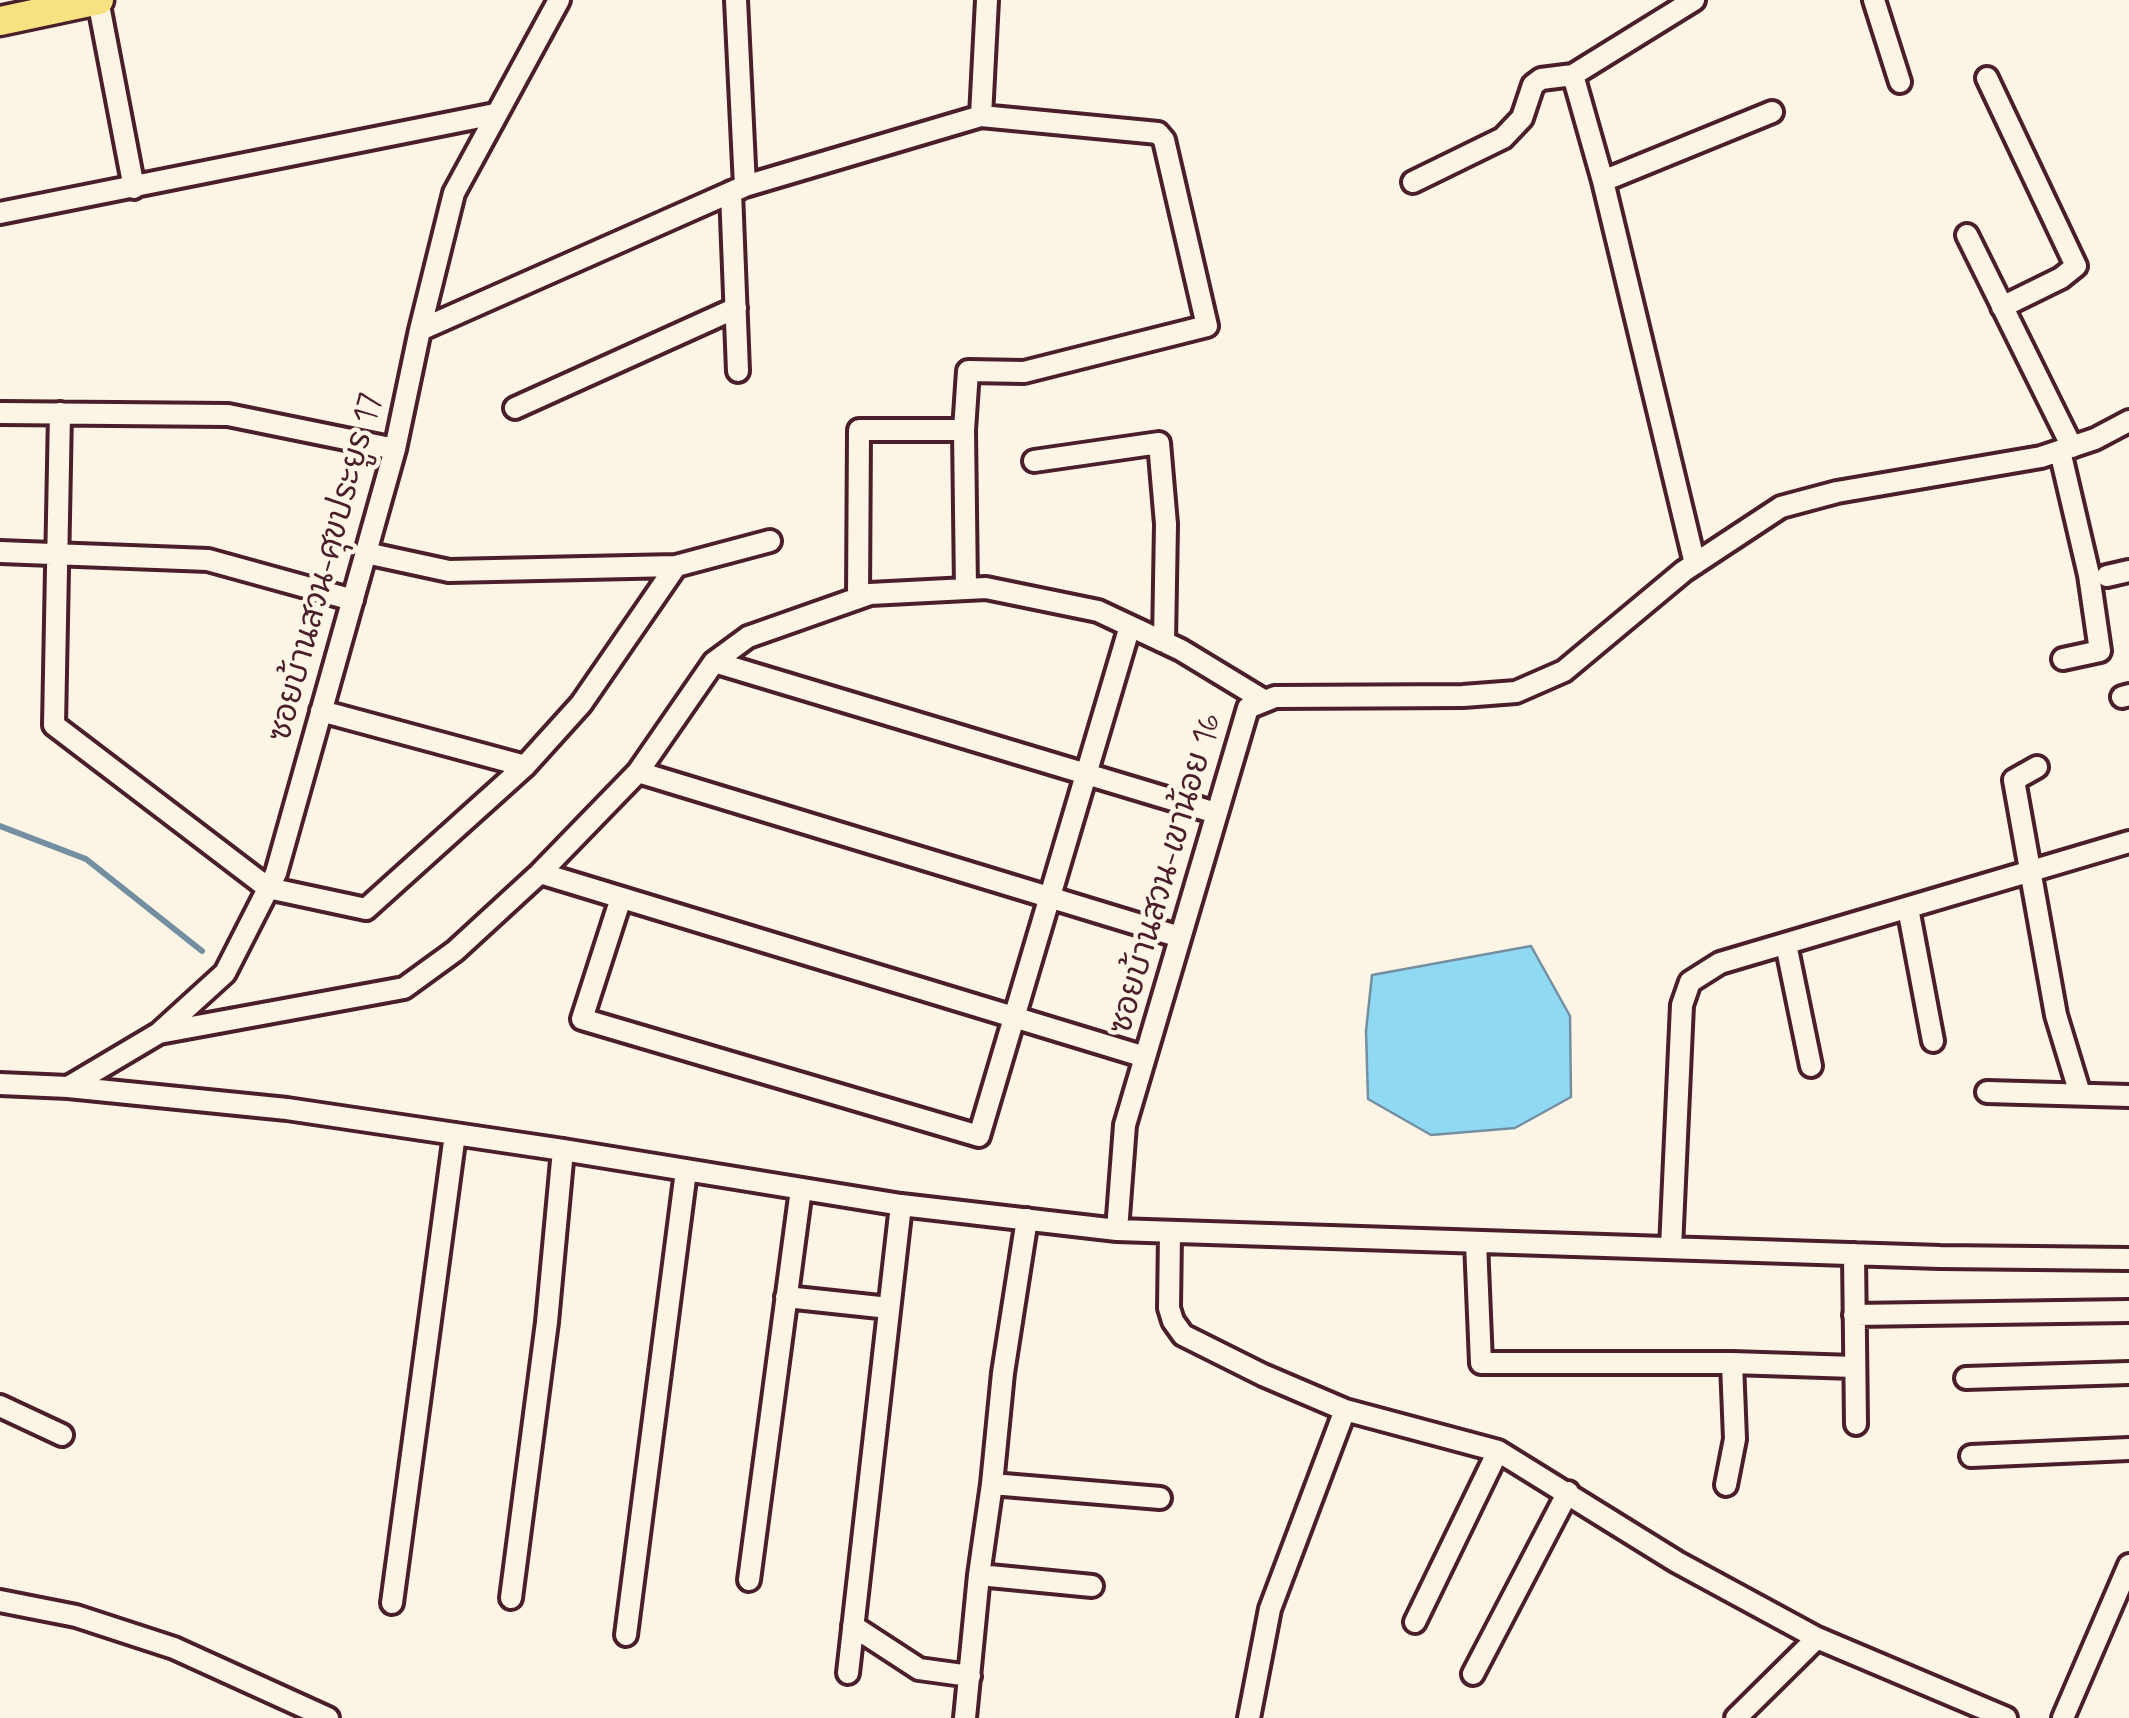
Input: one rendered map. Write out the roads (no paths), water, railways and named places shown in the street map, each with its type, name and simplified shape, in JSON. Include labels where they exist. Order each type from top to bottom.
[{"type":"main road","points":[[0,6],[32,0]]},
{"type":"main road","points":[[0,21],[98,0]]},
{"type":"street","points":[[98,0],[134,188]]},
{"type":"street","name":"ซอยบ้านสวน-ศุขประยูร 17","points":[[68,1087],[159,1033],[225,973],[276,872],[395,450],[454,193],[558,0]]},
{"type":"street","points":[[736,0],[738,371]]},
{"type":"street","points":[[982,116],[986,0]]},
{"type":"street","points":[[1413,182],[1504,138],[1522,118],[1533,85],[1542,79],[1573,75],[1694,0]]},
{"type":"street","points":[[1874,0],[1900,82]]},
{"type":"street","points":[[1573,75],[1603,181],[1694,564]]},
{"type":"street","points":[[1987,78],[2076,266],[2061,278],[2002,306]]},
{"type":"street","points":[[1603,181],[1772,112]]},
{"type":"street","points":[[0,213],[495,114]]},
{"type":"street","points":[[420,330],[738,189],[982,116],[1158,133],[1164,140],[1207,326],[1024,372],[968,371],[964,430],[966,589]]},
{"type":"street","points":[[1967,235],[2066,449],[2100,652],[2063,660]]},
{"type":"street","points":[[515,408],[736,308]]},
{"type":"street","points":[[0,413],[228,415],[395,450]]},
{"type":"street","points":[[60,414],[54,725],[268,888],[366,909],[524,766],[581,704],[676,566]]},
{"type":"street","name":"ซอยบ้านสวน-เขาน้อย 16","points":[[1117,1230],[1126,1125],[1248,708],[1275,697],[1516,692],[1564,671],[1694,564],[1782,507],[1836,492],[2066,449],[2129,422]]},
{"type":"street","points":[[858,598],[859,430],[964,430]]},
{"type":"street","points":[[1034,461],[1159,443],[1166,524],[1164,642]]},
{"type":"street","points":[[366,552],[449,571],[676,566],[770,541]]},
{"type":"street","points":[[0,552],[208,560],[353,600]]},
{"type":"street","points":[[2107,576],[2129,571]]},
{"type":"street","points":[[159,1033],[404,988],[455,952],[540,873],[638,772],[714,662],[748,637],[870,594],[986,588],[1098,610],[1164,642],[1265,701]]},
{"type":"street","points":[[621,898],[582,1019],[979,1136],[1130,626]]},
{"type":"street","points":[[714,662],[1216,813]]},
{"type":"street","points":[[322,711],[524,766]]},
{"type":"street","points":[[2037,767],[2014,780],[2056,1016],[2080,1094]]},
{"type":"street","points":[[638,772],[1180,937]]},
{"type":"street","points":[[1671,1248],[1682,1005],[1690,982],[1720,963],[2129,842]]},
{"type":"street","points":[[540,873],[1145,1056]]},
{"type":"street","points":[[1908,908],[1933,1041]]},
{"type":"street","points":[[1786,944],[1811,1066]]},
{"type":"street","points":[[0,1084],[287,1109],[901,1205],[1117,1230],[2129,1259]]},
{"type":"street","points":[[1987,1092],[2129,1096]]},
{"type":"street","points":[[392,1603],[455,1134]]},
{"type":"street","points":[[511,1598],[547,1322],[563,1150]]},
{"type":"street","points":[[626,1636],[686,1171]]},
{"type":"street","points":[[748,1580],[800,1189]]},
{"type":"street","points":[[848,1673],[901,1205]]},
{"type":"street","points":[[966,1718],[979,1575],[1027,1219]]},
{"type":"street","points":[[1170,1233],[1169,1308],[1183,1335],[1346,1410],[1498,1451],[1677,1562],[1817,1638],[2006,1718]]},
{"type":"street","points":[[1476,1242],[1480,1363],[1732,1363],[1854,1368]]},
{"type":"street","points":[[1854,1254],[1856,1424]]},
{"type":"street","points":[[786,1297],[889,1308]]},
{"type":"street","points":[[1854,1315],[2129,1311]]},
{"type":"street","points":[[1726,1485],[1735,1440],[1732,1363]]},
{"type":"street","points":[[1966,1378],[2129,1372]]},
{"type":"street","points":[[0,1406],[62,1435]]},
{"type":"street","points":[[1249,1718],[1270,1609],[1346,1410]]},
{"type":"street","points":[[1970,1456],[2129,1448]]},
{"type":"street","points":[[1415,1622],[1498,1451]]},
{"type":"street","points":[[992,1484],[1160,1498]]},
{"type":"street","points":[[1473,1674],[1568,1492]]},
{"type":"street","points":[[2063,1718],[2129,1565]]},
{"type":"street","points":[[979,1575],[1092,1586]]},
{"type":"street","points":[[0,1601],[76,1616],[174,1648],[328,1718]]},
{"type":"street","points":[[852,1626],[918,1668],[970,1676]]},
{"type":"street","points":[[1736,1718],[1817,1638]]},
{"type":"water","points":[[1531,946],[1570,1016],[1571,1097],[1515,1128],[1431,1135],[1368,1099],[1366,1031],[1372,975]]},
{"type":"waterway","points":[[0,826],[86,859],[202,951]]}]
